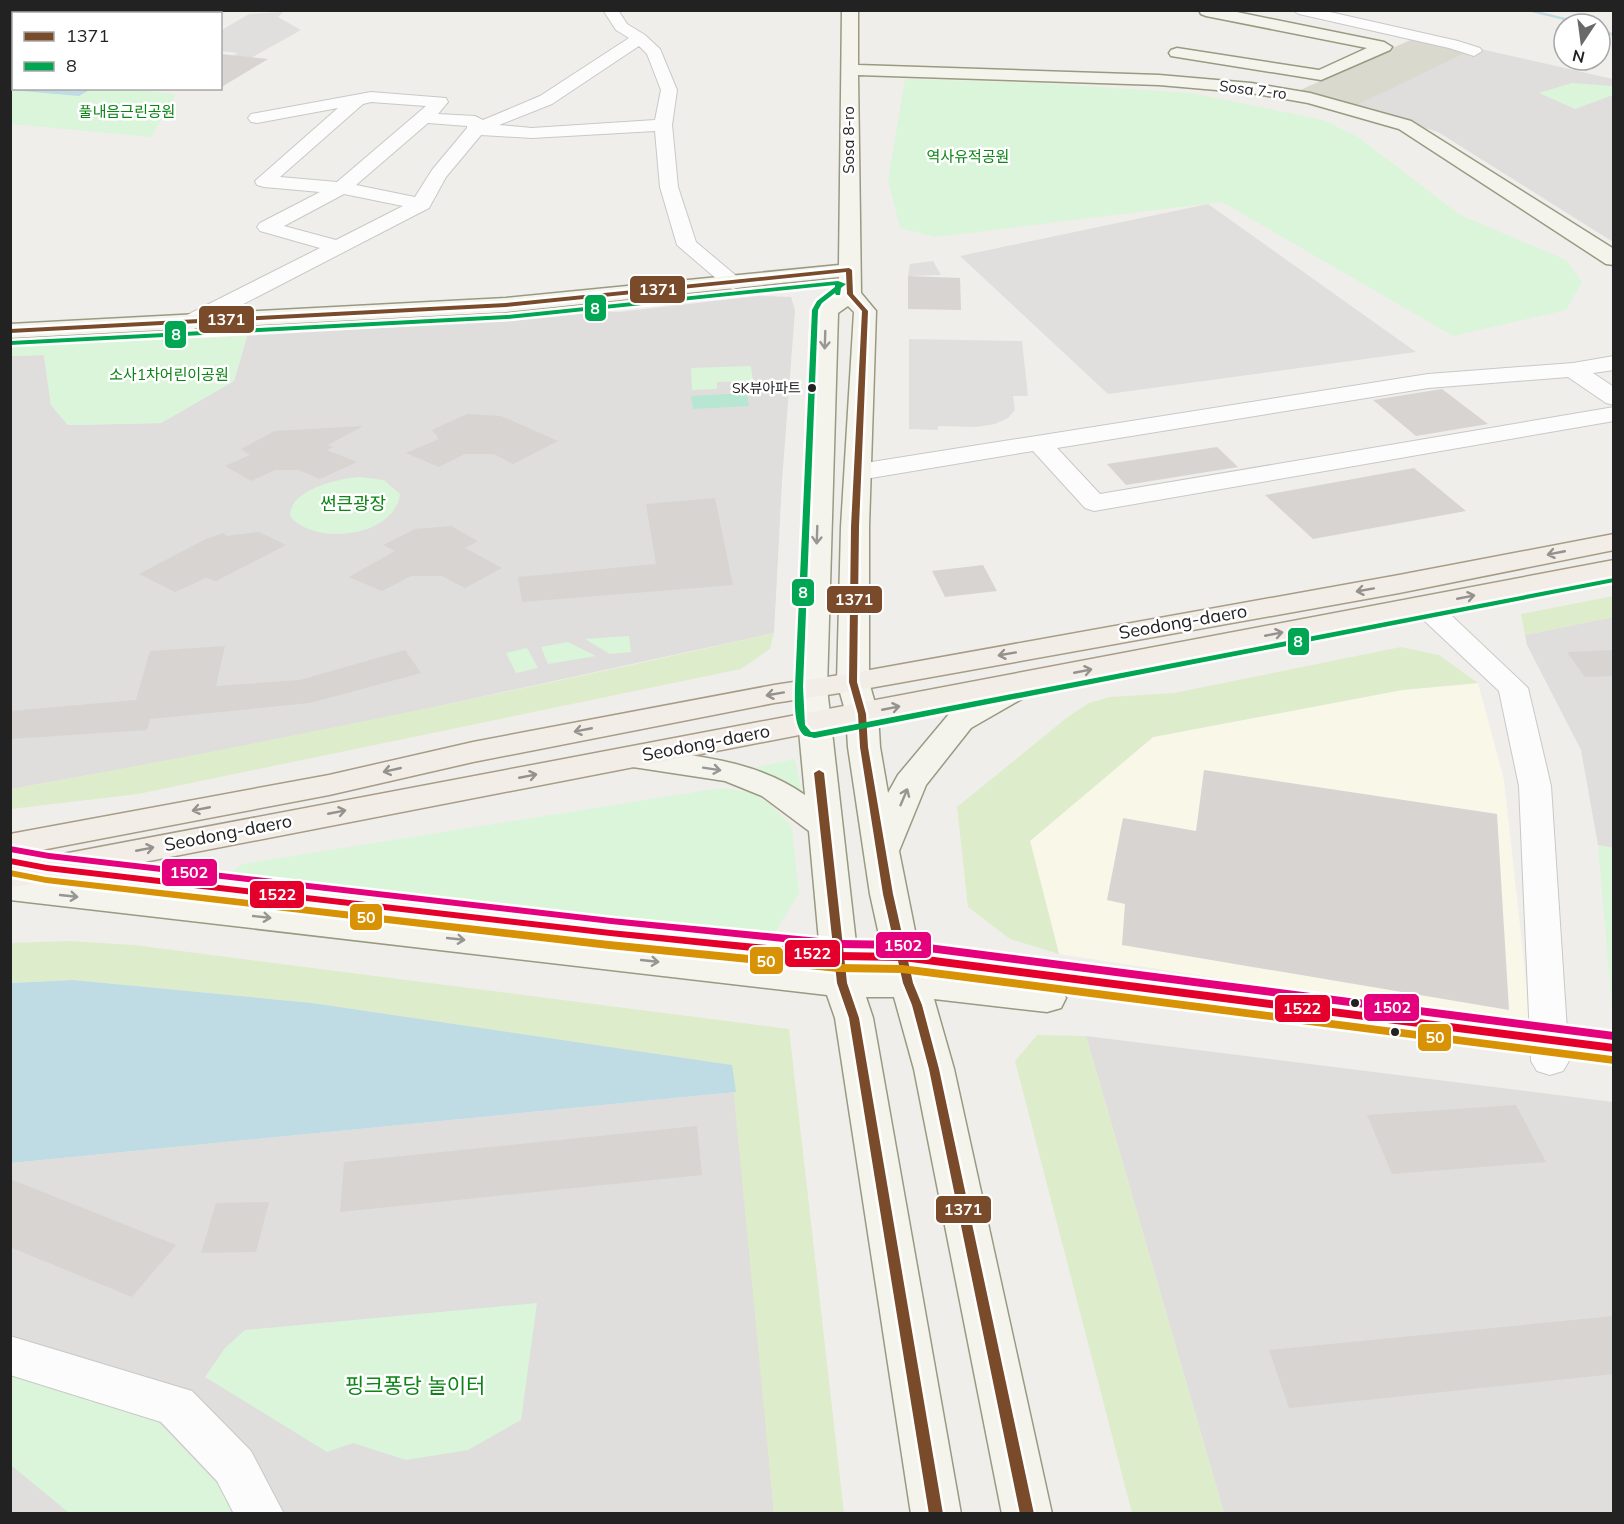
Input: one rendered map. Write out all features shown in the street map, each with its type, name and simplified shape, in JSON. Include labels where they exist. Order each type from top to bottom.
[{"type":"main road","name":"Seodong-daero","points":[[10,876],[813,723],[858,698],[1399,584],[1614,542]]},
{"type":"main road","name":"Seodong-daero","points":[[10,845],[329,785],[472,752],[811,688],[858,698],[1028,682],[1614,568]]},
{"type":"street","points":[[610,10],[621,27],[640,38],[654,52],[669,90],[663,125],[669,187],[687,245],[733,283]]},
{"type":"street","name":"Sosa 8-ro","points":[[850,10],[850,282]]},
{"type":"street","points":[[1299,10],[1453,44],[1474,51]]},
{"type":"street","points":[[1159,80],[1177,53],[1206,11],[1384,47],[1322,75],[1177,53]]},
{"type":"street","points":[[1232,61],[1276,25]]},
{"type":"street","points":[[189,323],[422,204],[425,194],[444,166],[476,129],[546,100],[640,38]]},
{"type":"street","name":"Sosa 7-ro","points":[[850,70],[1159,80],[1251,88],[1310,98],[1405,125],[1614,259]]},
{"type":"street","points":[[293,156],[257,118],[370,97],[440,102],[341,188],[267,226],[339,247]]},
{"type":"street","points":[[358,100],[264,181],[341,188],[422,204]]},
{"type":"street","points":[[424,118],[475,121],[476,129]]},
{"type":"street","points":[[476,129],[532,133],[663,125]]},
{"type":"street","points":[[10,331],[506,305],[733,283],[850,282]]},
{"type":"street","points":[[850,282],[865,311],[859,472],[858,698],[864,747],[888,894],[905,970],[934,1069],[1026,1514]]},
{"type":"street","points":[[850,282],[826,311],[811,688],[813,723],[840,969],[854,1018],[936,1514]]},
{"type":"street","points":[[859,472],[1428,381],[1573,370],[1614,363]]},
{"type":"street","points":[[1573,370],[1614,398]]},
{"type":"street","points":[[1038,442],[1094,503],[1614,414]]},
{"type":"street","points":[[1424,605],[1513,688],[1535,786],[1549,1050]]},
{"type":"street","points":[[881,851],[910,782],[960,721],[1028,682]]},
{"type":"street","points":[[633,757],[732,772],[774,789],[825,826]]},
{"type":"street","points":[[10,861],[46,868],[587,930],[840,969]]},
{"type":"street","points":[[10,888],[840,969],[905,970],[1114,1005],[1549,1050],[1614,1048]]},
{"type":"street","points":[[1549,1050],[1614,1068]]},
{"type":"street","points":[[10,1355],[176,1406],[234,1466],[260,1514]]},
{"type":"shaded area","points":[[283,12],[278,17],[301,30],[251,58],[232,56],[238,53],[222,51],[222,30],[249,14]]},
{"type":"shaded area","points":[[1417,37],[1473,49],[1355,106],[1296,92]]},
{"type":"shaded area","points":[[1472,47],[1552,65],[1552,72],[1582,72],[1613,79],[1613,242],[1438,132],[1355,106]]},
{"type":"shaded area","points":[[1208,204],[1416,352],[1108,394],[960,256]]},
{"type":"shaded area","points":[[933,261],[941,275],[908,276],[910,264]]},
{"type":"shaded area","points":[[758,296],[791,297],[795,310],[782,481],[774,633],[407,713],[178,759],[11,789],[11,356],[44,355],[51,405],[68,425],[161,423],[234,381],[247,336],[433,325],[596,311],[619,312]]},
{"type":"shaded area","points":[[909,339],[1022,341],[1028,396],[1013,396],[1015,410],[1008,418],[995,424],[976,427],[938,426],[938,430],[909,429]]},
{"type":"shaded area","points":[[1613,617],[1613,848],[1598,845],[1581,750],[1527,645],[1525,635]]},
{"type":"shaded area","points":[[1478,683],[1504,780],[1531,1026],[1059,954],[1030,841],[1153,737],[1402,690]]},
{"type":"shaded area","points":[[1086,1036],[1613,1102],[1613,1513],[1224,1513]]},
{"type":"shaded area","points":[[736,1092],[774,1513],[11,1514],[11,1163]]},
{"type":"green space","name":"풀내음근린공원","points":[[12,41],[12,90],[137,90],[176,94],[151,137],[11,124],[10,42]]},
{"type":"green space","name":"역사유적공원","points":[[905,79],[1035,83],[1192,93],[1323,120],[1358,137],[1460,215],[1566,260],[1582,282],[1566,310],[1453,336],[1222,202],[935,237],[900,228],[888,180]]},
{"type":"green space","points":[[1572,83],[1613,86],[1613,95],[1575,109],[1539,93]]},
{"type":"green space","name":"소사1차어린이공원","points":[[247,336],[234,381],[161,423],[68,425],[51,405],[44,355],[11,356],[11,346]]},
{"type":"green space","points":[[751,366],[753,381],[717,382],[717,389],[692,390],[691,368]]},
{"type":"green space","points":[[747,393],[749,406],[693,409],[691,396]]},
{"type":"green space","name":"썬큰광장","points":[[360,477],[384,480],[400,494],[395,509],[384,520],[352,533],[334,534],[317,532],[301,526],[290,516],[292,507],[306,492],[328,483]]},
{"type":"green space","points":[[1613,596],[1613,617],[1525,635],[1521,614]]},
{"type":"green space","points":[[774,633],[770,649],[741,669],[138,794],[11,809],[11,789],[393,716]]},
{"type":"green space","points":[[629,636],[631,652],[610,654],[585,639]]},
{"type":"green space","points":[[568,642],[596,656],[548,664],[541,647]]},
{"type":"green space","points":[[1401,647],[1439,655],[1478,683],[1402,690],[1153,737],[1030,841],[1059,954],[1010,939],[968,907],[957,807],[1069,716],[1089,703],[1110,697],[1174,693]]},
{"type":"green space","points":[[527,648],[538,668],[516,673],[506,653]]},
{"type":"green space","points":[[795,759],[804,801],[732,772]]},
{"type":"green space","points":[[720,788],[749,792],[770,804],[792,827],[799,894],[775,932],[226,876],[242,864]]},
{"type":"green space","points":[[1598,845],[1613,848],[1613,1011],[1612,1010]]},
{"type":"green space","points":[[69,941],[134,945],[789,1029],[844,1513],[774,1513],[731,1065],[312,1003],[73,980],[11,983],[10,943]]},
{"type":"green space","points":[[1037,1035],[1086,1036],[1224,1513],[1132,1513],[1015,1061]]},
{"type":"green space","name":"핑크퐁당 놀이터","points":[[537,1303],[521,1420],[468,1450],[406,1460],[353,1443],[327,1452],[205,1377],[225,1348],[245,1330]]},
{"type":"green space","points":[[10,1367],[149,1412],[245,1513],[69,1513],[11,1465]]},
{"type":"water","points":[[89,10],[200,10],[217,12],[85,12]]},
{"type":"water","points":[[11,48],[12,90],[89,90],[79,96],[11,90]]},
{"type":"water","points":[[73,980],[312,1003],[732,1065],[736,1092],[11,1163],[11,983]]},
{"type":"building","points":[[222,54],[268,59],[222,87]]},
{"type":"building","points":[[908,276],[960,278],[961,310],[908,309]]},
{"type":"building","points":[[1442,389],[1488,424],[1416,436],[1373,400]]},
{"type":"building","points":[[467,414],[501,416],[558,441],[513,464],[494,454],[465,454],[439,467],[406,453],[439,439],[432,430]]},
{"type":"building","points":[[363,426],[328,445],[333,447],[327,450],[357,462],[320,479],[299,470],[275,470],[251,481],[225,466],[250,455],[241,449],[275,431]]},
{"type":"building","points":[[1217,447],[1238,467],[1126,485],[1107,464]]},
{"type":"building","points":[[1414,468],[1466,511],[1313,539],[1265,495]]},
{"type":"building","points":[[715,498],[733,585],[522,602],[518,577],[656,564],[646,504]]},
{"type":"building","points":[[451,526],[478,541],[465,548],[502,568],[465,588],[442,576],[411,576],[382,591],[349,577],[395,551],[383,545],[415,529]]},
{"type":"building","points":[[259,532],[286,545],[216,581],[206,578],[175,592],[139,574],[206,539],[224,533],[226,536]]},
{"type":"building","points":[[983,565],[997,591],[945,597],[932,571]]},
{"type":"building","points":[[225,646],[216,686],[300,680],[405,650],[421,673],[310,703],[150,719],[147,730],[10,739],[10,711],[136,700],[150,651]]},
{"type":"building","points":[[1614,650],[1614,676],[1585,677],[1567,652]]},
{"type":"building","points":[[1204,770],[1497,814],[1509,1010],[1122,945],[1125,904],[1107,900],[1123,818],[1196,831]]},
{"type":"building","points":[[1516,1105],[1546,1162],[1392,1174],[1367,1115]]},
{"type":"building","points":[[697,1126],[702,1175],[340,1212],[344,1162]]},
{"type":"building","points":[[10,1179],[176,1245],[132,1297],[10,1247]]},
{"type":"building","points":[[269,1202],[256,1252],[201,1253],[216,1203]]},
{"type":"building","points":[[1614,1316],[1614,1374],[1289,1408],[1269,1350]]},
{"type":"waterway","points":[[1525,10],[1552,16]]},
{"type":"transit line","name":"1371","points":[[10,331],[506,305],[849,270],[850,294]]},
{"type":"transit line","name":"8","points":[[11,343],[507,317],[838,283],[838,294]]},
{"type":"transit line","name":"8","points":[[843,284],[819,302],[815,310],[799,687],[801,725],[808,734],[815,735],[1614,580]]},
{"type":"transit line","name":"1371","points":[[850,294],[865,311],[855,527],[853,682],[862,714],[864,747],[888,894],[908,983],[917,1005],[934,1069],[1027,1514]]},
{"type":"transit line","name":"1371","points":[[819,773],[842,983],[854,1018],[936,1514]]},
{"type":"transit line","name":"1502","points":[[12,849],[49,856],[611,921],[840,944],[905,945],[1614,1036]]},
{"type":"transit line","name":"1522","points":[[10,861],[47,868],[610,933],[839,956],[903,957],[1614,1048]]},
{"type":"transit line","name":"50","points":[[10,873],[46,880],[609,945],[838,968],[902,969],[1612,1060]]},
{"type":"place","name":"SK뷰아파트","points":[[812,388]]}]
